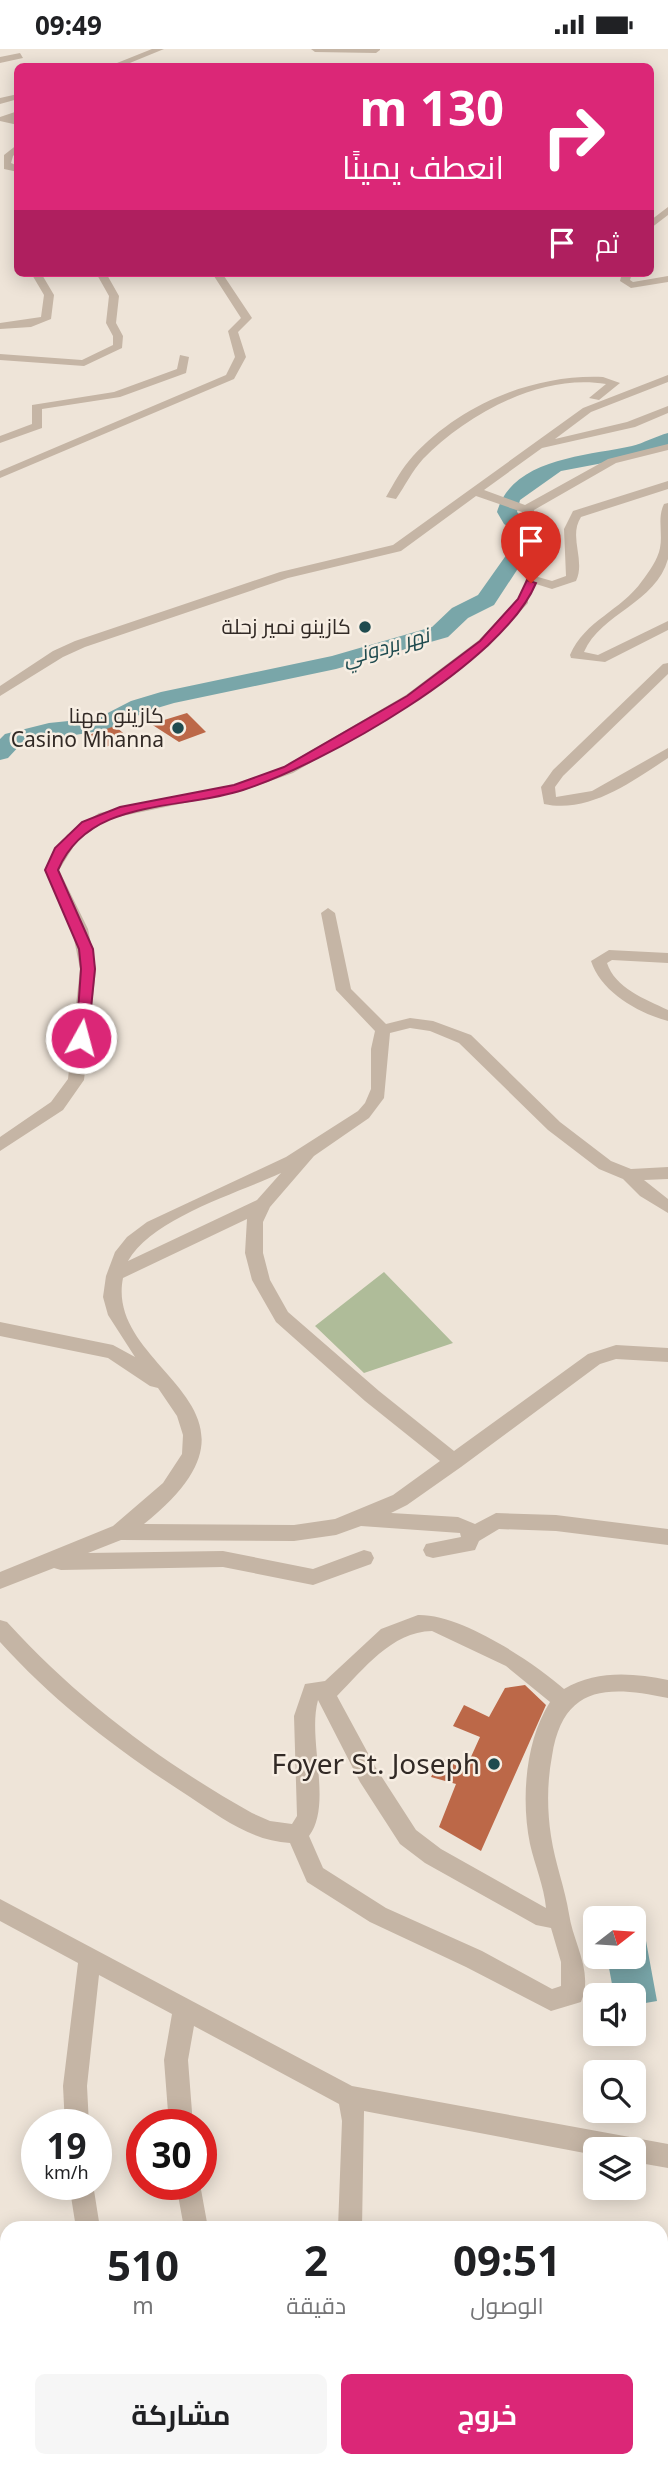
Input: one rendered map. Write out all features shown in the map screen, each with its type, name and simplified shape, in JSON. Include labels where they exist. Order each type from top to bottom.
[{"type":"street","points":[[122,63],[160,49]]},
{"type":"street","points":[[315,49],[341,49]]},
{"type":"street","points":[[348,49],[376,50]]},
{"type":"street","points":[[0,60],[20,56]]},
{"type":"street","points":[[14,115],[3,119],[14,122]]},
{"type":"street","points":[[14,150],[10,152],[6,163],[7,167],[14,168]]},
{"type":"street","points":[[654,222],[668,207]]},
{"type":"street","points":[[0,326],[31,324],[46,319],[49,295],[38,277]]},
{"type":"street","points":[[0,358],[84,363],[118,346],[118,336],[111,323],[114,296],[103,277]]},
{"type":"street","points":[[0,475],[23,468],[230,377],[239,367],[241,353],[233,331],[247,318],[220,277]]},
{"type":"street","points":[[626,277],[625,281],[631,285],[668,279]]},
{"type":"street","points":[[0,440],[38,426],[36,407],[93,400],[138,389],[181,371],[184,357]]},
{"type":"street","points":[[0,692],[58,654],[80,644],[284,575],[397,548],[587,410],[668,377]]},
{"type":"street","points":[[392,497],[421,454],[493,403],[515,394],[586,380],[604,379],[615,383],[589,403],[587,410]]},
{"type":"street","points":[[535,446],[631,425],[668,409]]},
{"type":"street","points":[[477,492],[521,506],[612,461],[668,447]]},
{"type":"street","points":[[0,1145],[57,1106],[76,1080],[88,969],[79,929],[52,870],[60,851],[86,824],[104,816],[237,788],[288,770],[411,698],[484,643],[524,600],[552,585],[569,582],[574,572],[570,530],[578,514],[667,489]]},
{"type":"street","points":[[521,506],[534,552],[533,579],[524,600]]},
{"type":"street","points":[[668,507],[664,523],[668,544],[649,580],[639,594],[612,611],[586,637],[576,655],[600,659],[668,625]]},
{"type":"street","points":[[533,579],[552,585]]},
{"type":"street","points":[[668,667],[558,773],[548,787],[549,801],[572,803],[597,796],[668,752]]},
{"type":"street","points":[[328,913],[344,991],[383,1030]]},
{"type":"street","points":[[668,958],[609,955],[599,961],[601,971],[612,982],[637,1001],[668,1016]]},
{"type":"street","points":[[383,1030],[410,1023],[433,1026],[465,1038],[554,1126],[605,1165],[629,1175],[646,1192],[668,1207]]},
{"type":"street","points":[[0,1581],[120,1532],[168,1491],[192,1452],[191,1424],[122,1323],[112,1298],[121,1255],[131,1243],[162,1221],[310,1150],[372,1106],[381,1066],[379,1039],[383,1030]]},
{"type":"street","points":[[310,1150],[263,1204],[254,1222],[254,1253],[261,1280],[282,1317],[454,1462]]},
{"type":"street","points":[[629,1175],[668,1173]]},
{"type":"street","points":[[118,1273],[263,1204]]},
{"type":"street","points":[[0,1329],[113,1352],[166,1386]]},
{"type":"street","points":[[120,1532],[294,1533],[335,1527],[400,1500],[594,1359],[616,1352],[668,1355]]},
{"type":"street","points":[[357,1519],[458,1525],[467,1527],[471,1536]]},
{"type":"street","points":[[433,1550],[468,1544],[471,1536],[496,1521],[556,1523],[668,1537]]},
{"type":"street","points":[[50,1562],[223,1559],[313,1577],[364,1558]]},
{"type":"street","points":[[327,1693],[387,1635],[420,1621],[433,1623],[513,1660],[562,1700]]},
{"type":"street","points":[[0,1628],[83,1712],[145,1758],[246,1821],[282,1834],[297,1834]]},
{"type":"street","points":[[297,1834],[315,1875],[377,1915],[474,1959],[551,2000],[573,1994],[572,1962],[540,1840],[536,1805],[540,1756],[562,1700],[589,1686],[608,1683],[668,1689]]},
{"type":"street","points":[[297,1834],[309,1818],[304,1744],[307,1700],[312,1689],[323,1689],[368,1775],[408,1837],[433,1856],[529,1911],[544,1918],[558,1915]]},
{"type":"street","points":[[0,1909],[349,2097],[583,2140]]},
{"type":"street","points":[[77,2109],[75,2086],[90,1957]]},
{"type":"street","points":[[180,2109],[176,2060],[185,2007]]},
{"type":"street","points":[[349,2097],[354,2121],[350,2221]]},
{"type":"street","points":[[646,2152],[668,2156]]},
{"type":"street","points":[[84,2200],[87,2221]]},
{"type":"street","points":[[191,2200],[195,2221]]},
{"type":"green space","points":[[384,1272],[453,1343],[364,1373],[315,1326]]},
{"type":"water","points":[[646,1941],[657,2001],[646,2003],[646,1983],[612,1983],[609,1969],[646,1969]]},
{"type":"building","name":"كازينو مهنا Casino Mhanna","points":[[187,713],[206,732],[179,742],[151,724]]},
{"type":"building","points":[[115,726],[130,739],[100,749],[83,737]]},
{"type":"building","name":"Foyer St. Joseph","points":[[525,1685],[546,1705],[481,1851],[439,1827],[456,1784],[431,1777],[441,1758],[465,1770],[480,1737],[453,1726],[464,1705],[489,1717],[505,1688]]},
{"type":"waterway","name":"نهر بردوني","points":[[0,753],[13,739],[49,730],[103,724],[139,706],[169,697],[336,662],[440,632],[460,613],[486,600],[522,547],[523,528],[511,520],[507,512],[511,497],[555,466],[640,450],[668,439]]},
{"type":"place","name":"كازينو نمير زحلة","points":[[365,627]]},
{"type":"place","name":"كازينو مهنا Casino Mhanna","points":[[178,728]]},
{"type":"place","name":"Foyer St. Joseph","points":[[494,1764]]},
{"type":"route","points":[[81,1038],[88,969],[86,949],[52,870],[60,851],[86,824],[120,811],[256,783],[288,770],[411,698],[484,643],[524,600],[531,583]]}]
